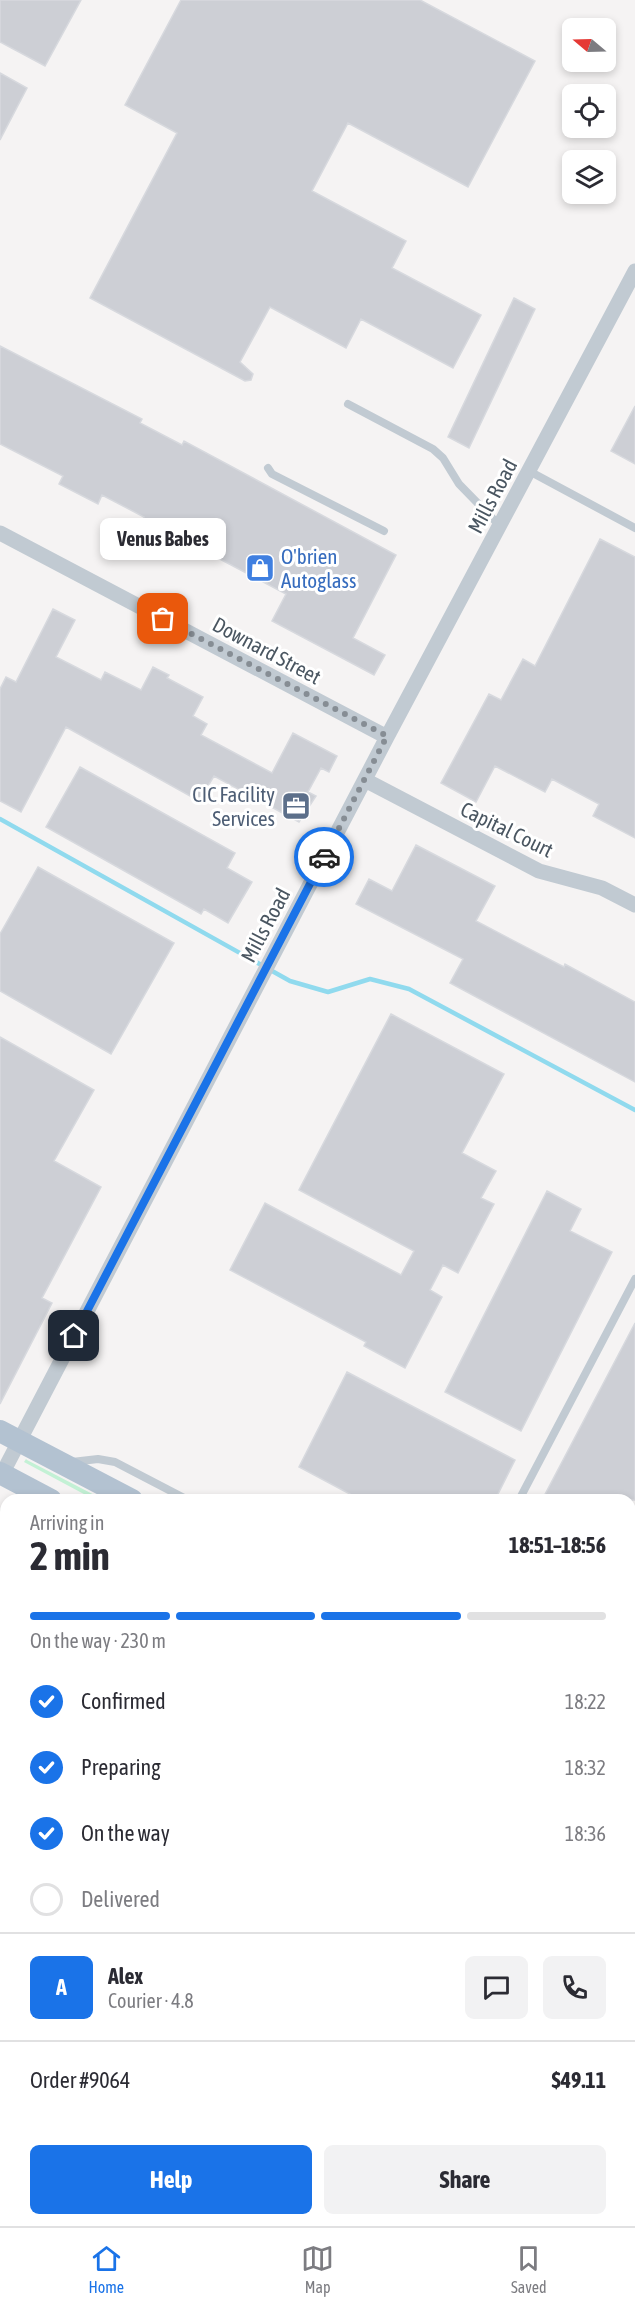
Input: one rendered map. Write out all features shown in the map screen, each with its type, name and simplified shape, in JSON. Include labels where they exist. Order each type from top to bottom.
[{"type":"main road","points":[[9,1436],[120,1494]]},
{"type":"main road","points":[[1,1474],[36,1494]]},
{"type":"street","name":"Mills Road","points":[[1,1474],[9,1436],[260,980],[635,270]]},
{"type":"street","name":"Downard Street","points":[[0,533],[387,736]]},
{"type":"street","name":"Capital Court","points":[[365,780],[539,871],[602,888],[635,905]]},
{"type":"lane","points":[[348,404],[433,449],[443,458],[459,483],[500,526]]},
{"type":"lane","points":[[268,468],[272,474],[384,531]]},
{"type":"lane","points":[[529,471],[635,528]]},
{"type":"lane","points":[[522,1494],[635,1279]]},
{"type":"lane","points":[[61,1463],[98,1459],[116,1462],[177,1494]]},
{"type":"green space","points":[[26,1459],[93,1494],[84,1494],[24,1462]]},
{"type":"building","points":[[0,0],[81,0],[45,66],[0,42]]},
{"type":"building","points":[[181,0],[420,0],[535,61],[468,187],[348,123],[312,191],[406,241],[392,268],[481,315],[453,368],[361,319],[346,348],[270,307],[240,362],[253,374],[251,380],[245,381],[90,298],[177,133],[125,105]]},
{"type":"building","points":[[0,73],[27,88],[0,140]]},
{"type":"building","points":[[514,298],[535,309],[469,448],[448,437]]},
{"type":"building","points":[[0,346],[142,419],[140,423],[182,445],[184,441],[396,555],[353,638],[385,655],[374,675],[272,621],[286,594],[178,537],[173,545],[139,526],[144,517],[102,495],[98,504],[59,484],[63,476],[0,444]]},
{"type":"building","points":[[635,406],[635,464],[611,451]]},
{"type":"building","points":[[600,539],[635,557],[635,838],[593,816],[599,804],[552,779],[545,792],[495,766],[476,802],[441,783],[489,694],[501,700],[523,659],[535,666]]},
{"type":"building","points":[[53,609],[75,620],[56,657],[101,680],[105,672],[141,690],[153,667],[169,675],[167,678],[203,697],[193,716],[207,724],[201,735],[272,773],[293,733],[337,756],[329,772],[321,768],[308,792],[316,796],[299,822],[214,776],[199,801],[66,727],[21,812],[0,801],[0,689],[6,677],[16,682]]},
{"type":"building","points":[[80,767],[235,853],[227,868],[252,882],[228,923],[204,909],[201,914],[46,827]]},
{"type":"building","points":[[416,845],[495,886],[476,921],[564,967],[565,964],[635,1002],[635,1082],[450,983],[463,959],[356,904],[369,879],[392,891]]},
{"type":"building","points":[[38,867],[174,943],[111,1054],[0,991],[0,934]]},
{"type":"building","points":[[391,1014],[504,1074],[462,1153],[496,1171],[481,1198],[494,1204],[458,1273],[443,1265],[430,1290],[442,1297],[405,1368],[364,1346],[366,1342],[230,1270],[265,1203],[401,1275],[414,1251],[299,1190]]},
{"type":"building","points":[[0,1037],[94,1090],[54,1161],[101,1187],[42,1298],[52,1303],[0,1404]]},
{"type":"building","points":[[547,1191],[581,1209],[570,1231],[612,1252],[521,1431],[445,1392]]},
{"type":"building","points":[[635,1323],[635,1494],[545,1494]]},
{"type":"building","points":[[347,1372],[515,1460],[498,1494],[350,1494],[299,1467]]},
{"type":"waterway","points":[[0,819],[290,981],[328,992],[370,979],[409,989],[635,1110]]},
{"type":"way so far","points":[[163,619],[387,736],[324,857]]},
{"type":"place","name":"O'brien Autoglass","points":[[260,568]]},
{"type":"place","name":"Venus Babes","points":[[163,619]]},
{"type":"place","name":"CIC Facility Services","points":[[296,806]]},
{"type":"route","points":[[74,1336],[324,857]]}]
